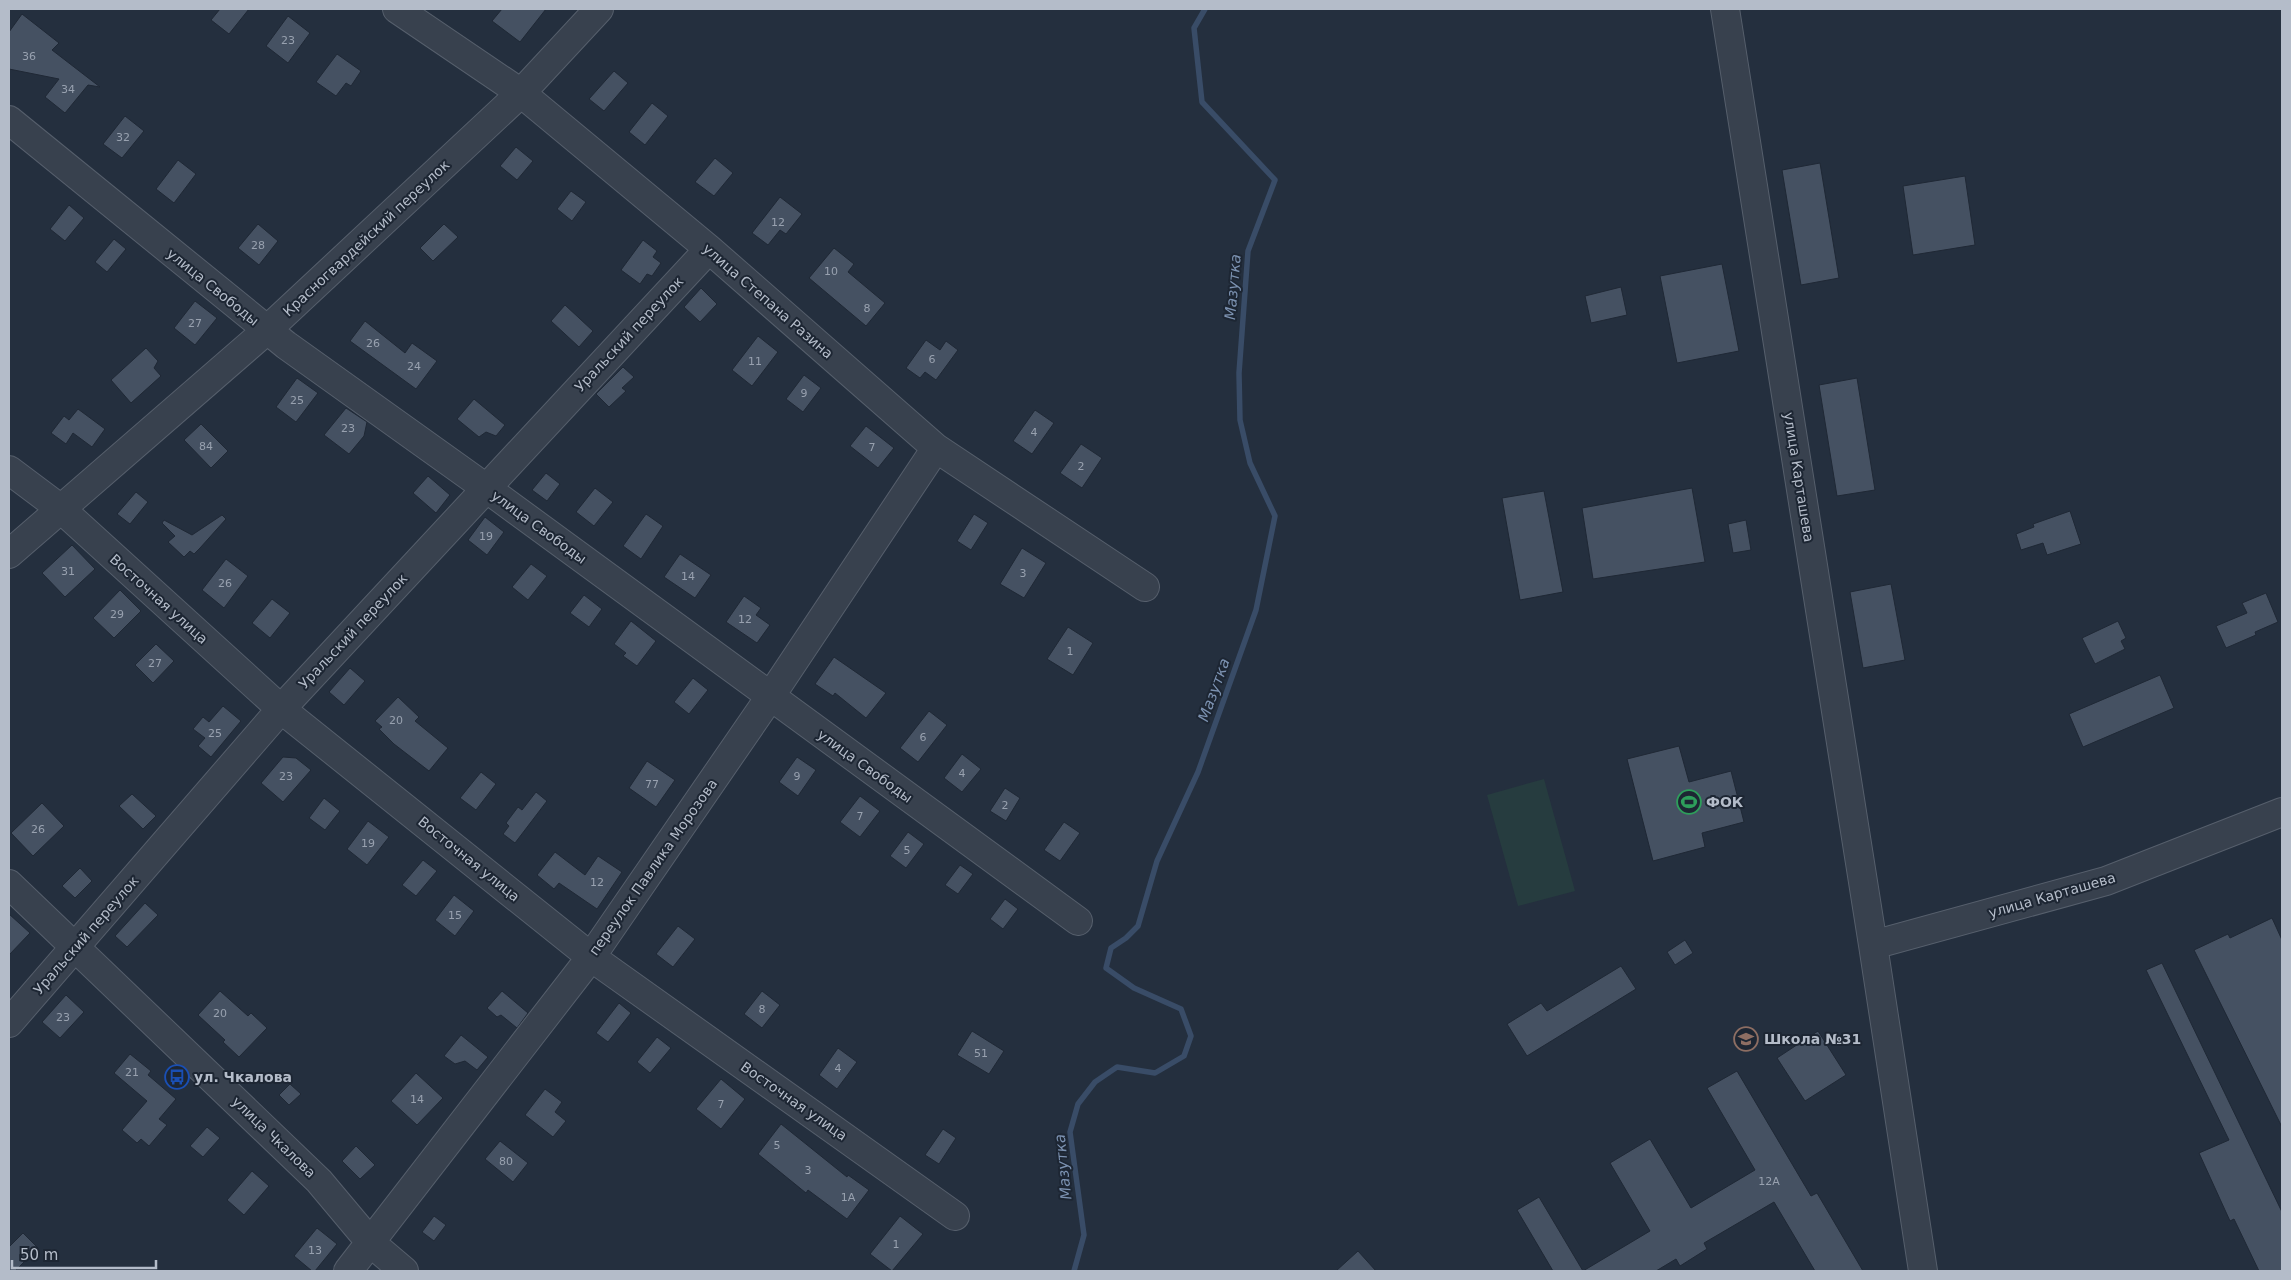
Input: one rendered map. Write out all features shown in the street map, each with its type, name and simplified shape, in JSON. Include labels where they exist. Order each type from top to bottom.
[{"type":"street","name":"улица Степана Разина","points":[[397,9],[521,93],[709,249],[936,448],[1145,587]]},
{"type":"street","name":"Красногвардейский переулок","points":[[9,554],[267,330],[521,93],[599,9]]},
{"type":"street","name":"улица Карташева","points":[[1725,9],[1923,1271]]},
{"type":"street","name":"улица Свободы","points":[[9,120],[267,330],[1078,921]]},
{"type":"street","name":"Уральский переулок","points":[[9,1023],[280,709],[709,249]]},
{"type":"street","name":"переулок Павлика Морозова","points":[[348,1271],[591,957],[770,696],[936,448]]},
{"type":"street","name":"Восточная улица","points":[[9,470],[61,509],[280,709],[591,957],[955,1216]]},
{"type":"street","name":"улица Карташева","points":[[1873,945],[2106,881],[2142,865],[2282,812]]},
{"type":"street","name":"улица Чкалова","points":[[9,884],[319,1181],[371,1243],[404,1271]]},
{"type":"green space","points":[[1544,779],[1575,891],[1518,906],[1487,795]]},
{"type":"building","points":[[220,9],[249,9],[229,34],[211,20]]},
{"type":"building","points":[[502,9],[546,9],[520,42],[492,21]]},
{"type":"building","points":[[22,14],[59,43],[52,50],[100,87],[88,85],[65,113],[45,97],[59,79],[9,69],[9,32]]},
{"type":"building","points":[[288,16],[310,33],[288,63],[266,46]]},
{"type":"building","points":[[337,54],[361,71],[351,86],[346,83],[336,96],[316,82]]},
{"type":"building","points":[[614,71],[628,83],[604,111],[589,99]]},
{"type":"building","points":[[652,103],[668,116],[645,145],[629,132]]},
{"type":"building","points":[[125,116],[144,131],[122,158],[103,144]]},
{"type":"building","points":[[516,147],[533,161],[517,180],[500,166]]},
{"type":"building","points":[[715,158],[733,173],[714,196],[695,182]]},
{"type":"building","points":[[178,160],[196,174],[174,203],[156,189]]},
{"type":"building","points":[[1820,163],[1839,278],[1801,285],[1782,170]]},
{"type":"building","points":[[1965,176],[1975,245],[1913,255],[1903,186]]},
{"type":"building","points":[[571,191],[586,202],[572,221],[557,209]]},
{"type":"building","points":[[780,197],[802,214],[786,234],[780,230],[768,245],[752,233]]},
{"type":"building","points":[[69,205],[84,218],[65,241],[50,229]]},
{"type":"building","points":[[258,224],[278,241],[259,265],[238,248]]},
{"type":"building","points":[[444,224],[458,237],[433,261],[420,248]]},
{"type":"building","points":[[114,239],[126,249],[107,272],[95,262]]},
{"type":"building","points":[[643,240],[657,251],[653,257],[661,263],[652,276],[647,274],[640,284],[621,270]]},
{"type":"building","points":[[834,248],[854,264],[848,272],[885,303],[866,326],[809,278]]},
{"type":"building","points":[[1722,264],[1739,351],[1677,363],[1660,276]]},
{"type":"building","points":[[1621,287],[1627,315],[1591,323],[1585,296]]},
{"type":"building","points":[[701,288],[717,304],[700,322],[684,307]]},
{"type":"building","points":[[195,301],[217,318],[195,345],[174,328]]},
{"type":"building","points":[[565,305],[593,331],[579,347],[551,321]]},
{"type":"building","points":[[365,321],[405,353],[412,343],[437,361],[416,389],[350,341]]},
{"type":"building","points":[[758,336],[778,352],[752,386],[732,370]]},
{"type":"building","points":[[926,340],[940,350],[946,341],[958,350],[936,380],[925,372],[920,378],[906,368]]},
{"type":"building","points":[[146,348],[158,361],[154,368],[161,376],[131,403],[111,380]]},
{"type":"building","points":[[623,367],[634,377],[622,388],[626,391],[609,407],[596,394]]},
{"type":"building","points":[[804,375],[821,388],[803,412],[786,399]]},
{"type":"building","points":[[297,378],[318,393],[296,422],[276,407]]},
{"type":"building","points":[[1857,378],[1875,490],[1837,496],[1819,385]]},
{"type":"building","points":[[474,399],[505,425],[496,436],[486,432],[479,437],[457,419]]},
{"type":"building","points":[[346,408],[367,422],[364,436],[349,454],[324,435]]},
{"type":"building","points":[[78,409],[105,429],[92,447],[73,433],[66,444],[51,433],[64,416],[69,420]]},
{"type":"building","points":[[1035,410],[1054,423],[1032,454],[1013,441]]},
{"type":"building","points":[[201,424],[228,451],[211,468],[184,440]]},
{"type":"building","points":[[866,426],[894,448],[878,468],[850,446]]},
{"type":"building","points":[[1081,444],[1102,458],[1082,488],[1060,473]]},
{"type":"building","points":[[546,473],[560,484],[547,501],[532,490]]},
{"type":"building","points":[[428,476],[450,495],[436,513],[413,493]]},
{"type":"building","points":[[595,488],[613,502],[594,526],[576,512]]},
{"type":"building","points":[[1692,488],[1705,562],[1593,579],[1582,508]]},
{"type":"building","points":[[1544,491],[1563,592],[1520,600],[1502,498]]},
{"type":"building","points":[[136,492],[148,502],[130,524],[117,514]]},
{"type":"building","points":[[2070,511],[2081,544],[2047,555],[2043,543],[2021,550],[2016,534],[2034,527],[2033,524]]},
{"type":"building","points":[[646,514],[663,526],[641,559],[623,546]]},
{"type":"building","points":[[974,514],[988,523],[971,550],[957,541]]},
{"type":"building","points":[[222,515],[226,519],[200,548],[194,554],[190,551],[184,557],[168,542],[175,536],[162,523],[164,520],[192,535]]},
{"type":"building","points":[[485,517],[504,532],[487,555],[468,540]]},
{"type":"building","points":[[1746,520],[1751,550],[1733,553],[1728,524]]},
{"type":"building","points":[[72,545],[95,569],[65,597],[42,573]]},
{"type":"building","points":[[1022,548],[1046,563],[1024,598],[1000,584]]},
{"type":"building","points":[[680,554],[711,575],[695,598],[664,577]]},
{"type":"building","points":[[226,559],[248,576],[224,608],[202,590]]},
{"type":"building","points":[[531,564],[547,576],[528,600],[512,587]]},
{"type":"building","points":[[1891,584],[1905,660],[1863,668],[1850,592]]},
{"type":"building","points":[[120,590],[141,611],[114,638],[93,618]]},
{"type":"building","points":[[2266,593],[2278,622],[2255,632],[2256,635],[2226,648],[2216,626],[2247,613],[2242,603]]},
{"type":"building","points":[[584,595],[602,609],[589,627],[570,613]]},
{"type":"building","points":[[744,596],[761,608],[756,615],[770,625],[757,643],[726,622]]},
{"type":"building","points":[[272,599],[290,613],[270,638],[252,623]]},
{"type":"building","points":[[631,621],[656,641],[637,666],[623,656],[626,653],[614,644]]},
{"type":"building","points":[[2118,621],[2126,638],[2121,641],[2125,649],[2095,664],[2082,638]]},
{"type":"building","points":[[1068,627],[1093,643],[1073,675],[1047,659]]},
{"type":"building","points":[[156,644],[174,661],[153,683],[135,665]]},
{"type":"building","points":[[834,657],[886,693],[866,718],[835,693],[833,696],[815,684]]},
{"type":"building","points":[[350,668],[365,681],[344,705],[329,692]]},
{"type":"building","points":[[2160,675],[2174,708],[2083,747],[2069,714]]},
{"type":"building","points":[[693,678],[708,690],[689,714],[674,702]]},
{"type":"building","points":[[398,697],[419,717],[415,721],[448,748],[429,771],[394,744],[379,729],[382,727],[375,721]]},
{"type":"building","points":[[223,706],[241,721],[211,757],[198,746],[205,738],[193,729],[203,717],[209,722]]},
{"type":"building","points":[[929,711],[947,725],[918,762],[900,748]]},
{"type":"building","name":"ФОК","points":[[1679,746],[1689,782],[1731,771],[1744,822],[1702,833],[1705,847],[1653,861],[1627,759]]},
{"type":"building","points":[[962,754],[981,769],[962,792],[944,778]]},
{"type":"building","points":[[283,757],[296,758],[311,770],[283,802],[261,783]]},
{"type":"building","points":[[797,757],[816,770],[798,796],[779,782]]},
{"type":"building","points":[[647,761],[675,780],[656,807],[629,788]]},
{"type":"building","points":[[481,772],[496,784],[476,810],[460,798]]},
{"type":"building","points":[[1005,788],[1020,798],[1006,821],[990,811]]},
{"type":"building","points":[[536,792],[547,801],[515,843],[503,834],[509,826],[506,823],[518,807],[522,810]]},
{"type":"building","points":[[132,794],[156,816],[143,829],[119,806]]},
{"type":"building","points":[[860,796],[880,811],[860,837],[840,822]]},
{"type":"building","points":[[324,798],[340,811],[325,830],[309,818]]},
{"type":"building","points":[[42,803],[64,826],[33,856],[11,833]]},
{"type":"building","points":[[368,821],[389,837],[367,865],[347,849]]},
{"type":"building","points":[[1064,822],[1080,833],[1060,861],[1044,850]]},
{"type":"building","points":[[908,832],[924,844],[906,868],[890,856]]},
{"type":"building","points":[[555,852],[585,875],[598,856],[622,872],[597,909],[559,883],[554,889],[537,875]]},
{"type":"building","points":[[423,860],[437,871],[416,896],[402,885]]},
{"type":"building","points":[[960,865],[973,874],[958,894],[945,885]]},
{"type":"building","points":[[80,868],[92,881],[75,898],[62,886]]},
{"type":"building","points":[[454,895],[474,911],[455,936],[435,920]]},
{"type":"building","points":[[1005,899],[1018,909],[1003,929],[990,919]]},
{"type":"building","points":[[145,903],[158,915],[127,947],[115,936]]},
{"type":"building","points":[[9,914],[30,933],[9,955]]},
{"type":"building","points":[[2272,918],[2282,940],[2282,1127],[2194,950],[2228,934],[2230,938]]},
{"type":"building","points":[[678,926],[695,939],[673,967],[656,954]]},
{"type":"building","points":[[1685,940],[1693,953],[1675,965],[1667,952]]},
{"type":"building","points":[[2162,963],[2282,1212],[2282,1271],[2259,1271],[2234,1219],[2230,1221],[2199,1153],[2229,1140],[2146,970]]},
{"type":"building","points":[[1621,966],[1636,989],[1527,1056],[1507,1024],[1541,1003],[1547,1011]]},
{"type":"building","points":[[220,991],[248,1016],[251,1013],[267,1028],[239,1057],[223,1042],[225,1040],[198,1015]]},
{"type":"building","points":[[502,991],[528,1013],[517,1028],[501,1015],[497,1017],[487,1008]]},
{"type":"building","points":[[762,991],[780,1005],[762,1028],[744,1014]]},
{"type":"building","points":[[66,995],[84,1012],[60,1038],[42,1022]]},
{"type":"building","points":[[619,1003],[631,1013],[608,1042],[596,1033]]},
{"type":"building","points":[[972,1031],[1004,1051],[989,1074],[957,1055]]},
{"type":"building","points":[[1818,1031],[1846,1075],[1805,1101],[1777,1058]]},
{"type":"building","points":[[461,1035],[488,1057],[477,1070],[465,1061],[455,1064],[444,1056]]},
{"type":"building","points":[[657,1037],[671,1048],[650,1073],[637,1062]]},
{"type":"building","points":[[838,1048],[857,1062],[837,1089],[819,1075]]},
{"type":"building","points":[[130,1054],[151,1071],[148,1075],[176,1099],[159,1119],[167,1125],[149,1146],[141,1139],[137,1143],[122,1130],[147,1101],[114,1073]]},
{"type":"building","points":[[1737,1071],[1811,1196],[1817,1193],[1863,1271],[1815,1271],[1774,1202],[1704,1243],[1707,1249],[1680,1266],[1676,1259],[1656,1271],[1583,1271],[1650,1231],[1610,1163],[1650,1139],[1691,1208],[1755,1170],[1707,1088]]},
{"type":"building","points":[[416,1073],[443,1098],[417,1125],[391,1101]]},
{"type":"building","points":[[721,1079],[745,1099],[721,1129],[696,1109]]},
{"type":"building","points":[[290,1084],[301,1094],[289,1105],[279,1095]]},
{"type":"building","points":[[545,1089],[562,1102],[555,1112],[566,1121],[553,1137],[525,1115]]},
{"type":"building","points":[[781,1124],[847,1177],[848,1175],[869,1190],[847,1219],[808,1190],[806,1193],[758,1154]]},
{"type":"building","points":[[207,1127],[220,1138],[203,1157],[190,1146]]},
{"type":"building","points":[[943,1129],[956,1138],[939,1164],[925,1155]]},
{"type":"building","points":[[500,1141],[528,1163],[513,1182],[485,1159]]},
{"type":"building","points":[[356,1146],[375,1165],[360,1179],[342,1161]]},
{"type":"building","points":[[252,1171],[269,1186],[244,1215],[227,1200]]},
{"type":"building","points":[[1539,1197],[1583,1271],[1553,1271],[1517,1210]]},
{"type":"building","points":[[434,1216],[446,1225],[434,1241],[422,1232]]},
{"type":"building","points":[[900,1216],[923,1234],[892,1271],[870,1254]]},
{"type":"building","points":[[317,1228],[337,1244],[315,1271],[312,1271],[294,1256]]},
{"type":"building","points":[[23,1233],[38,1248],[15,1271],[9,1271],[9,1247]]},
{"type":"building","points":[[1358,1251],[1376,1271],[1336,1271]]},
{"type":"waterway","name":"Мазутка","points":[[1074,1271],[1084,1235],[1070,1132],[1078,1104],[1095,1082],[1117,1067],[1155,1073],[1184,1056],[1191,1036],[1181,1009],[1134,988],[1106,968],[1111,948],[1126,938],[1138,926],[1157,861],[1198,772],[1256,610],[1275,516],[1250,463],[1240,420],[1239,373],[1248,251],[1275,180],[1202,102],[1194,28],[1205,9]]},
{"type":"place","name":"ФОК","points":[[1689,802]]},
{"type":"place","name":"Школа №31","points":[[1746,1039]]},
{"type":"place","name":"ул. Чкалова","points":[[177,1077]]}]
